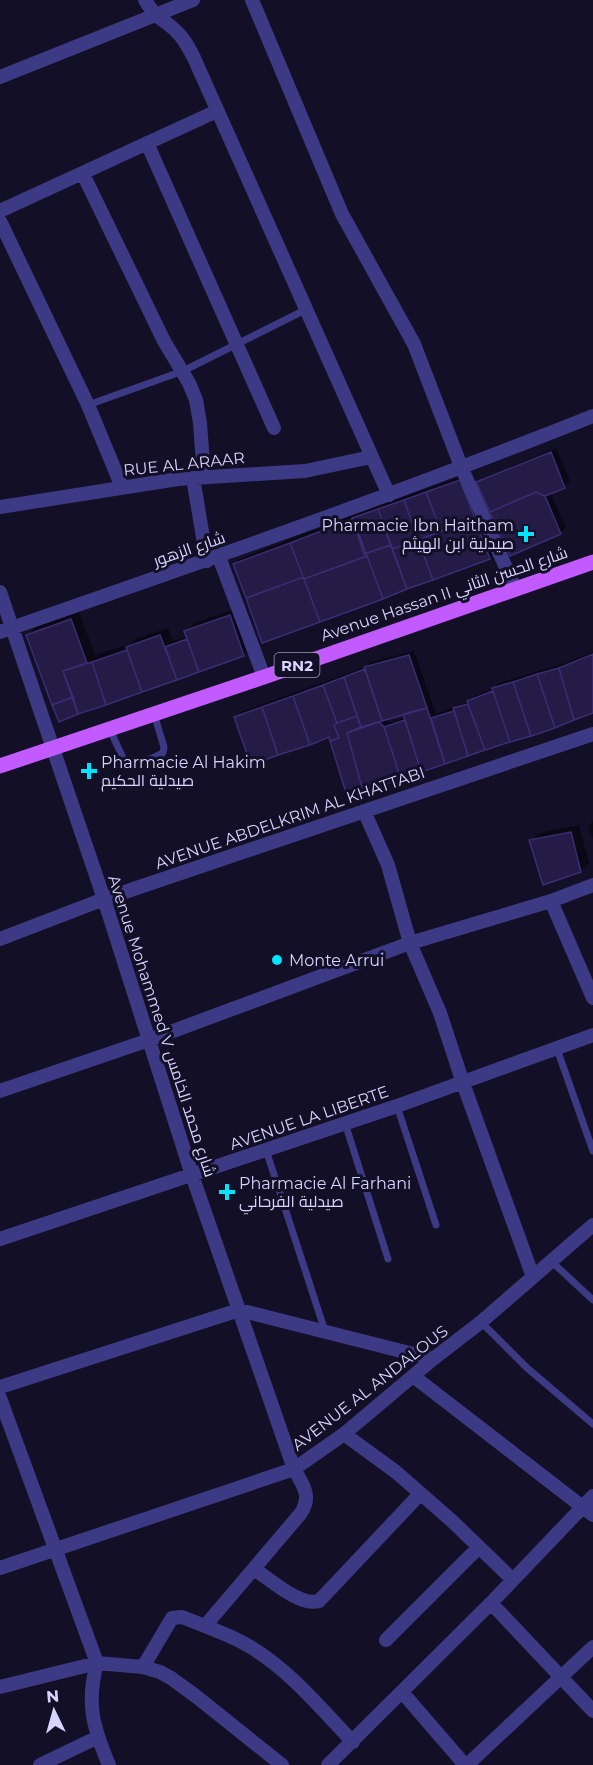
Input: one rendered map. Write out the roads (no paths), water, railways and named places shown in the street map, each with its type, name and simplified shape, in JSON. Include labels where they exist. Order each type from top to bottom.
[{"type":"main road","name":"Avenue Hassan II شارع الحسن الثاني","points":[[0,766],[593,562]]},
{"type":"street","points":[[145,0],[154,15],[175,30],[184,40],[388,495]]},
{"type":"street","points":[[0,77],[193,0]]},
{"type":"street","points":[[252,0],[342,214],[414,344],[462,469],[515,588]]},
{"type":"street","points":[[0,211],[217,111]]},
{"type":"street","points":[[147,143],[274,428]]},
{"type":"street","points":[[83,174],[164,341],[183,371],[196,400],[200,423],[198,477],[213,559],[264,677]]},
{"type":"street","points":[[0,221],[88,405],[122,487]]},
{"type":"street","name":"شارع الزهور","points":[[6,630],[213,559],[462,469],[593,416]]},
{"type":"street","name":"RUE AL ARAAR","points":[[0,507],[198,477],[304,471],[371,457]]},
{"type":"street","name":"Avenue Mohammed V شارع محمد الخامس","points":[[0,592],[6,630],[53,747],[192,1175],[294,1469],[307,1493],[305,1507],[205,1626]]},
{"type":"street","name":"AVENUE ABDELKRIM AL KHATTABI","points":[[0,939],[104,899],[593,734]]},
{"type":"street","points":[[364,811],[388,865],[410,943],[440,1013],[533,1276]]},
{"type":"street","points":[[0,1091],[149,1040],[410,943],[551,901],[593,885]]},
{"type":"street","points":[[551,901],[593,998]]},
{"type":"street","name":"AVENUE LA LIBERTE","points":[[0,1239],[397,1106],[593,1035]]},
{"type":"street","name":"AVENUE AL ANDALOUS","points":[[0,1569],[294,1469],[344,1434],[481,1322],[593,1226]]},
{"type":"street","points":[[0,1387],[239,1310],[433,1359]]},
{"type":"street","points":[[328,1765],[491,1603],[512,1579],[590,1506],[413,1376]]},
{"type":"street","points":[[0,1398],[97,1663],[90,1700],[98,1737],[109,1765]]},
{"type":"street","points":[[344,1434],[396,1472],[512,1579]]},
{"type":"street","points":[[254,1569],[298,1599],[308,1602],[319,1600],[420,1494]]},
{"type":"street","points":[[386,1640],[479,1547]]},
{"type":"street","points":[[491,1603],[593,1712]]},
{"type":"street","points":[[143,1667],[172,1618],[182,1617],[248,1645],[268,1658],[289,1676],[353,1742]]},
{"type":"street","points":[[402,1692],[466,1765],[593,1647]]},
{"type":"street","points":[[0,1688],[97,1663],[143,1667],[171,1678],[282,1765]]},
{"type":"street","points":[[40,1765],[98,1737]]},
{"type":"lane","points":[[88,405],[183,371],[305,310]]},
{"type":"lane","points":[[110,730],[124,760],[129,765],[142,763],[163,753],[164,747],[154,714]]},
{"type":"lane","points":[[557,1049],[593,1151]]},
{"type":"lane","points":[[397,1106],[436,1225]]},
{"type":"lane","points":[[345,1123],[388,1259]]},
{"type":"lane","points":[[266,1150],[325,1331]]},
{"type":"lane","points":[[551,1261],[593,1300]]},
{"type":"lane","points":[[481,1322],[526,1367],[593,1424]]},
{"type":"place","name":"Pharmacie Ibn Haitham صيدلية ابن الهيثم","points":[[526,534]]},
{"type":"place","name":"Pharmacie Al Hakim صيدلية الحكيم","points":[[89,771]]},
{"type":"place","name":"Monte Arrui","points":[[277,960]]},
{"type":"place","name":"Pharmacie Al Farhani صيدلية الفرحاني","points":[[227,1192]]}]
